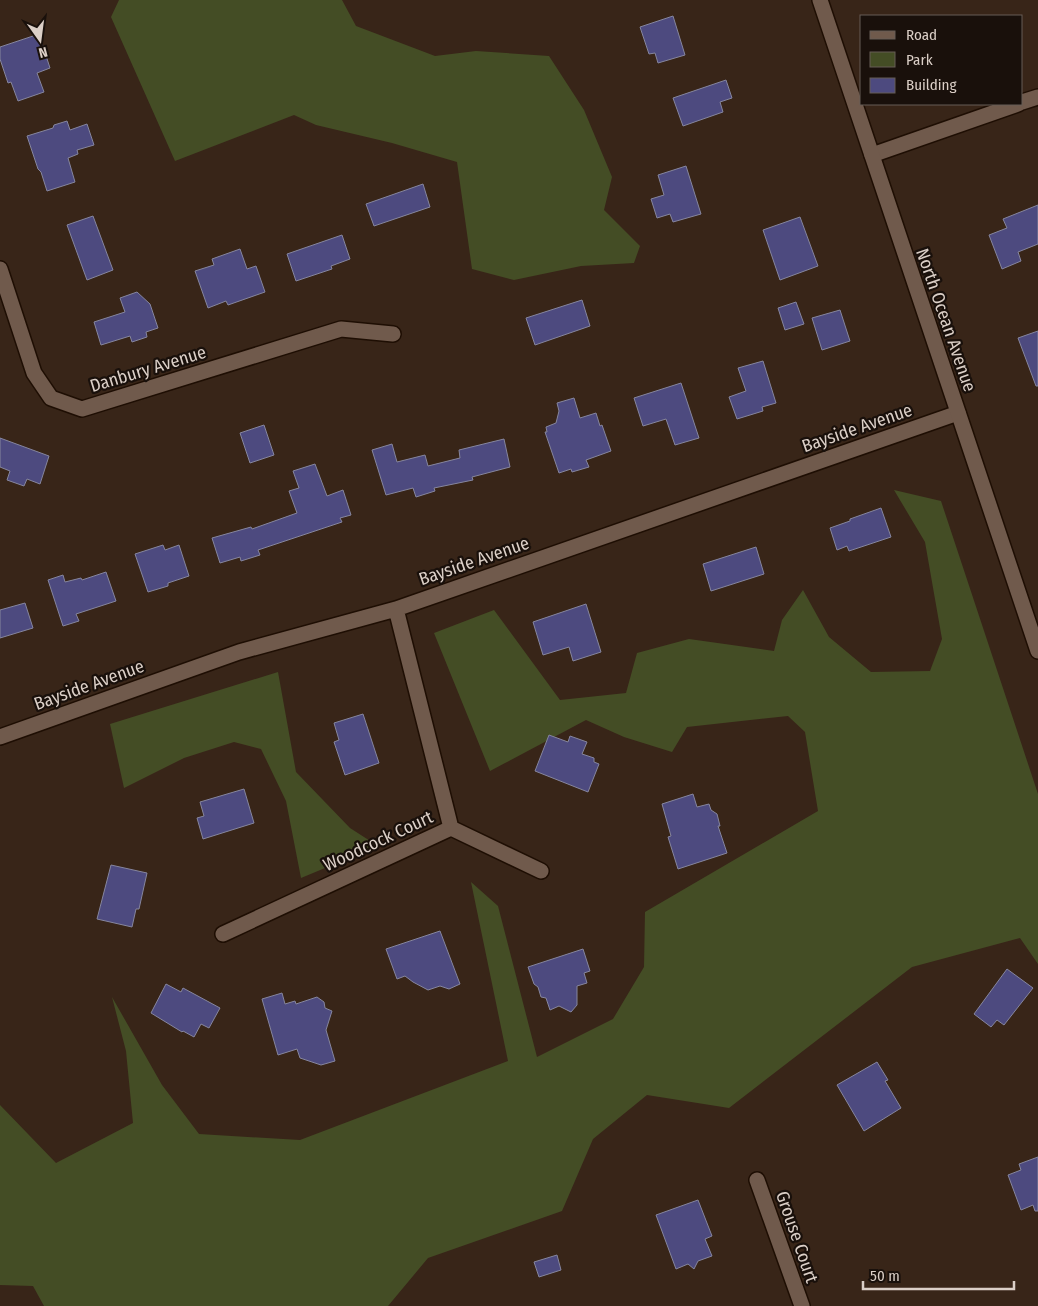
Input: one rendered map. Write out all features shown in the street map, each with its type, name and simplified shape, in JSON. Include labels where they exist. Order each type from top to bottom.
[{"type":"street","name":"North Ocean Avenue","points":[[820,0],[1038,651]]},
{"type":"street","points":[[1023,102],[1038,97]]},
{"type":"street","points":[[872,155],[1015,105]]},
{"type":"street","name":"Danbury Avenue","points":[[0,269],[34,373],[51,398],[82,409],[340,329],[393,334]]},
{"type":"street","name":"Bayside Avenue","points":[[0,737],[239,652],[396,609],[958,413]]},
{"type":"street","name":"Woodcock Court","points":[[223,934],[451,828],[396,609]]},
{"type":"street","points":[[451,828],[541,871]]},
{"type":"street","name":"Grouse Court","points":[[758,1180],[802,1306]]},
{"type":"green space","points":[[119,0],[342,0],[356,26],[435,56],[476,51],[549,56],[584,110],[612,177],[604,210],[640,246],[634,263],[581,266],[514,280],[472,269],[457,162],[392,143],[316,125],[294,115],[175,161],[111,17]]},
{"type":"green space","points":[[894,490],[941,501],[1038,794],[1038,964],[1020,938],[912,967],[729,1108],[647,1095],[593,1139],[562,1211],[428,1258],[388,1306],[44,1306],[33,1286],[0,1285],[0,1105],[56,1163],[133,1123],[126,1051],[112,997],[162,1085],[199,1134],[300,1140],[508,1061],[471,882],[498,906],[537,1057],[613,1019],[644,967],[645,912],[818,811],[805,732],[788,716],[687,727],[672,752],[624,737],[586,720],[490,771],[434,633],[494,610],[560,700],[626,693],[637,653],[689,639],[774,651],[782,620],[803,590],[829,637],[871,672],[930,671],[942,639],[925,542]]},
{"type":"green space","points":[[278,672],[296,772],[350,828],[378,846],[301,878],[286,801],[261,749],[234,742],[184,758],[124,788],[110,724]]},
{"type":"building","points":[[673,16],[685,55],[658,63],[655,53],[649,54],[640,27]]},
{"type":"building","points":[[39,34],[50,68],[37,73],[44,92],[18,101],[11,82],[8,83],[0,59],[0,47]]},
{"type":"building","points":[[726,80],[732,98],[720,102],[723,112],[683,126],[673,98]]},
{"type":"building","points":[[67,121],[70,130],[87,124],[94,145],[77,150],[78,154],[68,158],[75,182],[47,191],[27,136],[53,128],[54,125]]},
{"type":"building","points":[[686,166],[701,214],[673,222],[670,214],[657,218],[651,199],[664,195],[658,175]]},
{"type":"building","points":[[423,184],[430,207],[374,226],[366,204]]},
{"type":"building","points":[[1038,205],[1038,244],[1018,252],[1021,261],[1002,269],[989,235],[1007,228],[1003,219]]},
{"type":"building","points":[[93,216],[113,270],[87,280],[67,225]]},
{"type":"building","points":[[800,217],[818,266],[780,280],[763,230]]},
{"type":"building","points":[[342,235],[350,259],[331,266],[332,269],[296,281],[287,254]]},
{"type":"building","points":[[240,249],[247,269],[256,266],[265,292],[228,305],[226,301],[208,308],[195,271],[214,265],[212,259]]},
{"type":"building","points":[[137,292],[150,304],[158,328],[146,332],[147,337],[132,342],[130,336],[101,345],[94,322],[125,312],[120,298]]},
{"type":"building","points":[[582,300],[590,326],[535,345],[526,318]]},
{"type":"building","points":[[796,302],[804,324],[785,330],[778,308]]},
{"type":"building","points":[[840,310],[850,341],[822,350],[812,318]]},
{"type":"building","points":[[1038,331],[1038,386],[1036,386],[1018,338]]},
{"type":"building","points":[[763,361],[776,403],[762,407],[763,411],[737,419],[729,397],[746,391],[738,368]]},
{"type":"building","points":[[681,383],[699,438],[675,445],[666,419],[643,426],[634,398]]},
{"type":"building","points":[[574,398],[580,418],[596,413],[611,451],[586,460],[589,467],[572,472],[571,469],[559,473],[545,432],[547,432],[546,427],[556,423],[559,411],[557,403]]},
{"type":"building","points":[[264,425],[274,455],[250,463],[240,433]]},
{"type":"building","points":[[0,438],[49,456],[40,484],[27,479],[24,486],[7,480],[10,471],[0,467]]},
{"type":"building","points":[[504,439],[510,467],[472,477],[473,480],[434,488],[435,491],[416,497],[413,488],[386,495],[372,450],[392,444],[397,462],[425,455],[428,466],[460,458],[459,450]]},
{"type":"building","points":[[315,464],[327,496],[343,490],[351,515],[340,518],[342,522],[258,550],[260,555],[241,561],[240,557],[220,563],[212,538],[251,527],[252,529],[297,513],[289,491],[299,488],[293,471]]},
{"type":"building","points":[[881,508],[891,537],[849,551],[847,546],[837,550],[830,528]]},
{"type":"building","points":[[163,545],[165,550],[179,545],[189,576],[168,583],[168,586],[148,592],[135,554]]},
{"type":"building","points":[[756,547],[764,574],[711,591],[703,564]]},
{"type":"building","points":[[106,572],[116,601],[76,614],[79,621],[63,626],[48,580],[63,575],[65,582],[81,578],[82,580]]},
{"type":"building","points":[[25,603],[33,628],[0,638],[0,610]]},
{"type":"building","points":[[586,604],[601,652],[573,661],[569,647],[543,655],[533,622]]},
{"type":"building","points":[[363,714],[379,763],[345,775],[334,742],[339,740],[334,723]]},
{"type":"building","points":[[549,735],[568,742],[570,736],[587,742],[582,754],[594,758],[594,762],[599,764],[588,792],[535,771]]},
{"type":"building","points":[[244,789],[254,823],[203,839],[197,818],[204,816],[200,802]]},
{"type":"building","points":[[693,794],[697,807],[709,804],[711,810],[717,814],[720,826],[718,826],[727,853],[678,869],[668,837],[671,836],[662,804]]},
{"type":"building","points":[[111,865],[147,873],[139,909],[136,909],[132,927],[97,919]]},
{"type":"building","points":[[440,931],[460,984],[449,989],[440,986],[428,990],[405,976],[397,979],[386,949]]},
{"type":"building","points":[[583,949],[590,971],[584,973],[587,983],[577,986],[577,1005],[571,1012],[559,1006],[550,1010],[546,998],[541,997],[538,987],[534,984],[528,967]]},
{"type":"building","points":[[1007,969],[1033,988],[1004,1025],[997,1020],[991,1027],[974,1014]]},
{"type":"building","points":[[166,984],[181,992],[183,988],[220,1008],[209,1028],[201,1024],[194,1037],[151,1013]]},
{"type":"building","points":[[282,993],[285,1004],[295,1001],[296,1004],[317,997],[324,1002],[325,1008],[332,1011],[326,1030],[335,1061],[321,1065],[300,1058],[297,1049],[278,1055],[262,999]]},
{"type":"building","points":[[877,1062],[888,1080],[885,1081],[901,1108],[864,1131],[837,1085]]},
{"type":"building","points":[[1038,1157],[1038,1211],[1035,1211],[1033,1205],[1021,1210],[1008,1175],[1021,1170],[1019,1164]]},
{"type":"building","points":[[698,1200],[712,1236],[705,1239],[712,1256],[698,1261],[694,1269],[688,1264],[676,1269],[656,1215]]},
{"type":"building","points":[[557,1255],[561,1270],[539,1277],[534,1262]]}]
